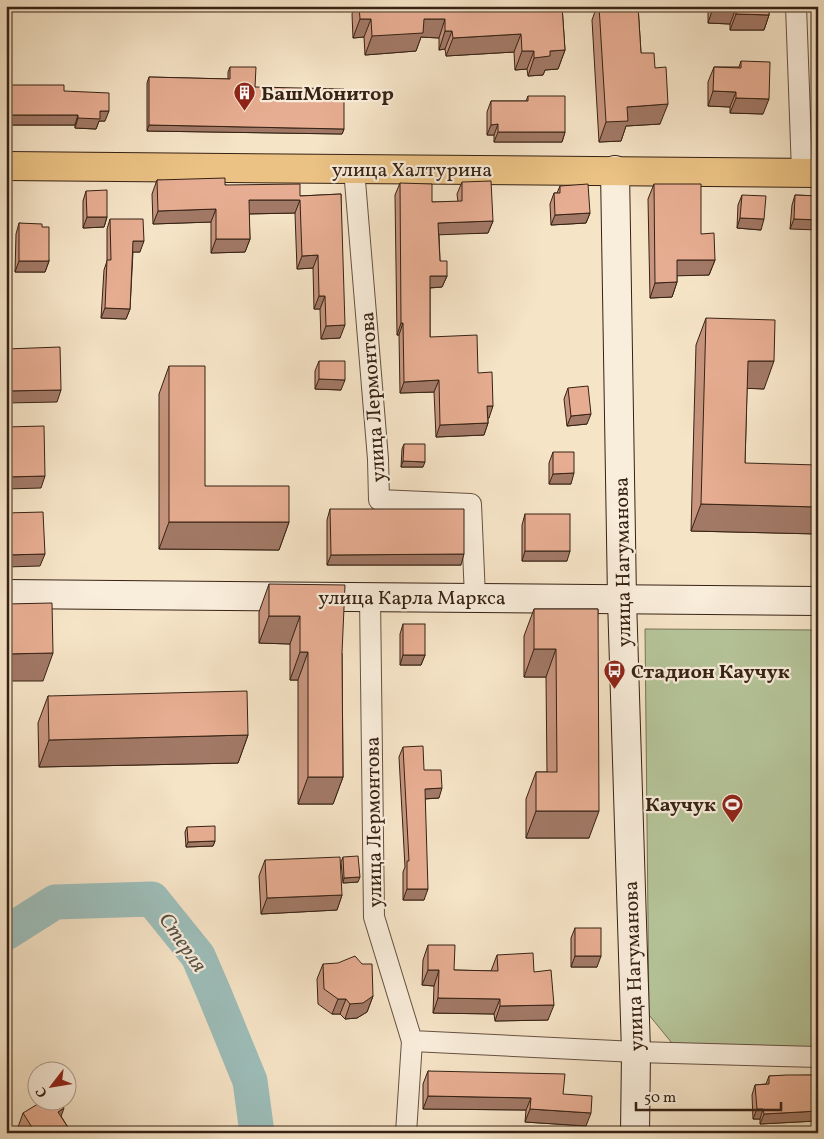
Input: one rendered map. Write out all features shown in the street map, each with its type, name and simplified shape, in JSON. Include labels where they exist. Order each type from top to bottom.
[{"type":"main road","name":"улица Халтурина","points":[[6,166],[810,173]]},
{"type":"main road","name":"улица Нагуманова","points":[[615,170],[622,598],[636,1052],[635,1133]]},
{"type":"main road","name":"улица Карла Маркса","points":[[6,594],[818,601]]},
{"type":"street","points":[[796,6],[810,173]]},
{"type":"street","name":"улица Лермонтова","points":[[354,168],[378,460],[379,500],[471,504],[475,597]]},
{"type":"street","name":"улица Лермонтова","points":[[370,597],[374,917],[412,1041],[406,1133]]},
{"type":"street","points":[[412,1041],[636,1052],[818,1057]]},
{"type":"green space","name":"Каучук","points":[[645,629],[818,630],[818,1050],[676,1048],[649,1015]]},
{"type":"building","points":[[359,6],[562,6],[565,50],[550,51],[550,56],[534,58],[534,51],[522,51],[521,34],[453,38],[452,31],[445,31],[445,19],[424,19],[423,33],[372,36],[371,19],[360,19]]},
{"type":"building","points":[[599,6],[638,6],[641,53],[654,53],[655,68],[666,67],[668,104],[627,107],[628,121],[606,122]]},
{"type":"building","points":[[713,6],[769,6],[769,15],[736,14],[736,8],[713,8]]},
{"type":"building","points":[[741,61],[770,62],[769,99],[736,98],[736,92],[713,91],[714,67],[741,68]]},
{"type":"building","name":"БашМонитор","points":[[230,67],[256,67],[255,87],[344,89],[344,129],[149,125],[149,77],[230,79]]},
{"type":"building","points":[[6,85],[64,85],[64,91],[109,93],[109,111],[100,111],[100,119],[78,118],[78,115],[6,115]]},
{"type":"building","points":[[528,96],[565,96],[565,132],[498,132],[498,124],[491,125],[491,101],[528,101]]},
{"type":"building","points":[[225,178],[225,185],[300,184],[300,196],[341,194],[345,325],[326,326],[325,296],[319,296],[318,255],[302,256],[300,200],[249,200],[250,239],[216,239],[216,209],[158,211],[157,180]]},
{"type":"building","points":[[491,181],[493,221],[438,223],[440,261],[447,261],[447,276],[430,276],[430,337],[477,335],[478,373],[492,372],[493,406],[487,406],[488,423],[440,425],[439,380],[404,382],[403,323],[401,323],[400,183],[432,184],[432,202],[462,201],[462,182]]},
{"type":"building","points":[[588,184],[590,213],[555,215],[554,193],[560,193],[560,186]]},
{"type":"building","points":[[654,184],[701,184],[701,234],[714,233],[715,260],[677,260],[677,282],[655,283]]},
{"type":"building","points":[[107,190],[107,217],[87,217],[86,191]]},
{"type":"building","points":[[742,195],[766,196],[764,219],[740,218]]},
{"type":"building","points":[[795,195],[818,196],[818,220],[794,219]]},
{"type":"building","points":[[110,219],[143,219],[144,241],[133,241],[130,309],[105,308],[107,260],[111,260]]},
{"type":"building","points":[[19,223],[42,224],[42,227],[49,227],[49,261],[19,261]]},
{"type":"building","points":[[706,318],[775,320],[774,361],[748,361],[745,463],[818,465],[818,507],[701,504]]},
{"type":"building","points":[[60,347],[61,390],[6,391],[6,349]]},
{"type":"building","points":[[319,361],[345,361],[345,380],[319,379]]},
{"type":"building","points":[[169,366],[205,366],[205,486],[289,486],[289,522],[169,522]]},
{"type":"building","points":[[588,386],[591,414],[571,416],[568,388]]},
{"type":"building","points":[[44,426],[45,476],[6,477],[6,427]]},
{"type":"building","points":[[404,444],[425,444],[425,462],[403,461]]},
{"type":"building","points":[[553,452],[574,452],[574,473],[553,474]]},
{"type":"building","points":[[330,509],[464,509],[464,554],[331,555]]},
{"type":"building","points":[[43,512],[45,554],[6,555],[6,513]]},
{"type":"building","points":[[525,514],[570,514],[570,551],[525,551]]},
{"type":"building","points":[[269,584],[345,585],[342,653],[343,777],[308,777],[308,652],[300,652],[300,616],[269,616]]},
{"type":"building","points":[[52,603],[53,653],[6,654],[6,604]]},
{"type":"building","points":[[534,609],[598,609],[599,811],[536,811],[536,772],[557,772],[556,649],[534,649]]},
{"type":"building","points":[[403,624],[425,624],[425,655],[403,655]]},
{"type":"building","points":[[247,691],[248,735],[49,740],[48,696]]},
{"type":"building","points":[[423,746],[424,770],[441,770],[442,788],[425,789],[428,889],[407,889],[407,861],[409,861],[403,747]]},
{"type":"building","points":[[215,826],[215,841],[188,842],[187,827]]},
{"type":"building","points":[[358,856],[360,877],[344,878],[343,857]]},
{"type":"building","points":[[340,857],[342,895],[267,898],[265,860]]},
{"type":"building","points":[[575,928],[601,928],[601,956],[575,956]]},
{"type":"building","points":[[428,945],[455,945],[454,970],[498,971],[497,955],[533,953],[534,972],[551,970],[554,1005],[500,1006],[500,999],[438,998],[439,970],[428,970]]},
{"type":"building","points":[[355,956],[362,964],[372,964],[373,996],[363,1003],[350,1004],[346,999],[338,999],[324,989],[323,964],[338,963]]},
{"type":"building","points":[[428,1071],[565,1074],[563,1094],[592,1096],[591,1113],[530,1109],[531,1098],[428,1096]]},
{"type":"building","points":[[818,1075],[818,1111],[764,1114],[763,1109],[757,1109],[755,1085],[769,1084],[769,1076]]},
{"type":"building","points":[[28,1110],[28,1112],[58,1112],[69,1129],[62,1133],[27,1133],[33,1129],[23,1113]]},
{"type":"waterway","name":"Стерля","points":[[6,933],[55,902],[152,899],[198,956],[250,1081],[257,1133]]},
{"type":"place","name":"БашМонитор","points":[[245,112]]},
{"type":"place","name":"Стадион Каучук","points":[[615,690]]},
{"type":"place","name":"Каучук","points":[[732,823]]}]
